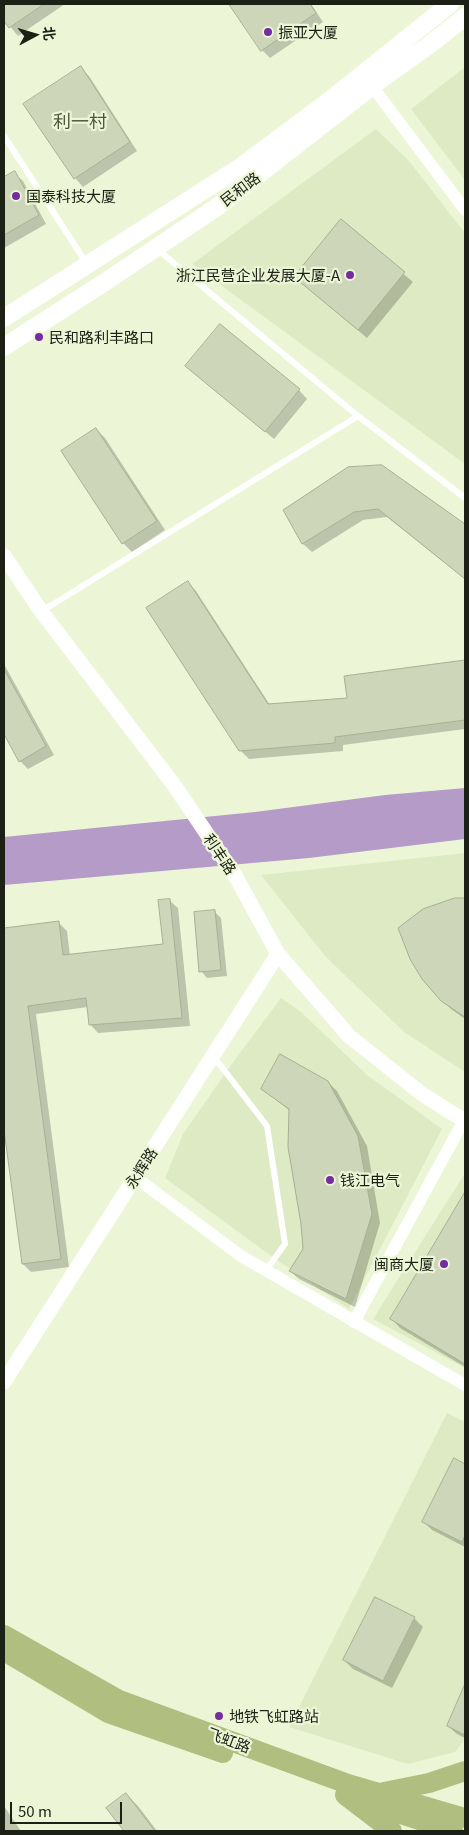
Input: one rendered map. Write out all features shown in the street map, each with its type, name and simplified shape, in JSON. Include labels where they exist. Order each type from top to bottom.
[{"type":"main road","name":"民和路","points":[[4,318],[242,166],[329,101],[450,4]]},
{"type":"main road","name":"民和路","points":[[4,347],[217,207],[372,86],[465,17]]},
{"type":"main road","name":"飞虹路","points":[[4,1635],[118,1700],[345,1783],[465,1818]]},
{"type":"main road","name":"飞虹路","points":[[4,1651],[108,1713],[453,1831]]},
{"type":"main road","points":[[379,1793],[429,1783],[465,1771]]},
{"type":"main road","points":[[345,1795],[392,1831]]},
{"type":"street","points":[[372,86],[465,210]]},
{"type":"street","name":"利丰路","points":[[4,556],[42,611],[174,785],[236,877],[278,954],[349,1036],[422,1094],[465,1120]]},
{"type":"street","name":"永辉路","points":[[4,1382],[278,954]]},
{"type":"street","points":[[354,1322],[465,1120]]},
{"type":"street","points":[[135,1177],[240,1256],[465,1385]]},
{"type":"lane","points":[[4,136],[87,265]]},
{"type":"lane","points":[[155,248],[358,416],[465,498]]},
{"type":"lane","points":[[42,611],[358,416]]},
{"type":"lane","points":[[213,1056],[267,1126],[285,1244],[266,1270]]},
{"type":"shaded area","points":[[465,67],[465,180],[411,109]]},
{"type":"shaded area","points":[[376,129],[409,161],[465,233],[465,464],[192,264]]},
{"type":"shaded area","points":[[465,788],[465,839],[309,858],[4,885],[4,837],[255,812],[385,795]]},
{"type":"shaded area","points":[[465,853],[465,1072],[404,1032],[325,956],[261,875]]},
{"type":"shaded area","points":[[281,998],[301,1012],[367,1075],[442,1129],[349,1309],[271,1256],[165,1178],[183,1134]]},
{"type":"shaded area","name":"闽商大厦","points":[[465,1173],[465,1368],[373,1319]]},
{"type":"shaded area","points":[[447,1413],[465,1422],[465,1739],[455,1752],[408,1764],[289,1727]]},
{"type":"building","points":[[4,4],[44,4],[9,28],[4,21]]},
{"type":"building","name":"振亚大厦","points":[[229,4],[310,4],[316,13],[261,51]]},
{"type":"building","points":[[81,66],[130,142],[74,179],[23,104]]},
{"type":"building","name":"国泰科技大厦","points":[[15,171],[39,215],[4,235],[4,177]]},
{"type":"building","name":"浙江民营企业发展大厦-A","points":[[341,219],[405,272],[358,330],[294,277]]},
{"type":"building","points":[[220,324],[300,389],[265,432],[185,366]]},
{"type":"building","points":[[96,428],[157,521],[122,544],[61,451]]},
{"type":"building","points":[[382,465],[465,524],[465,579],[378,509],[354,512],[302,544],[283,510],[348,467]]},
{"type":"building","points":[[188,581],[268,704],[347,698],[344,676],[465,660],[465,720],[335,737],[335,743],[239,751],[146,608]]},
{"type":"building","points":[[4,669],[46,746],[19,762],[4,734]]},
{"type":"building","points":[[455,898],[465,898],[465,1017],[441,1001],[422,979],[410,959],[398,928],[423,909]]},
{"type":"building","points":[[170,899],[182,1018],[89,1025],[86,998],[28,1006],[61,1259],[22,1264],[4,1130],[4,928],[59,921],[63,955],[163,944],[158,900]]},
{"type":"building","points":[[215,910],[221,970],[199,972],[194,912]]},
{"type":"building","name":"钱江电气","points":[[280,1054],[328,1081],[358,1136],[372,1214],[346,1299],[289,1271],[303,1249],[301,1224],[288,1147],[289,1109],[261,1089]]},
{"type":"building","name":"闽商大厦","points":[[465,1192],[465,1364],[390,1319]]},
{"type":"building","points":[[454,1458],[465,1464],[465,1535],[462,1542],[422,1522]]},
{"type":"building","points":[[375,1597],[415,1617],[383,1681],[343,1660]]},
{"type":"building","points":[[465,1684],[465,1735],[447,1726]]},
{"type":"building","points":[[126,1793],[155,1831],[124,1831],[106,1808]]},
{"type":"place","name":"振亚大厦","points":[[268,32]]},
{"type":"place","name":"国泰科技大厦","points":[[16,196]]},
{"type":"place","name":"浙江民营企业发展大厦-A","points":[[350,275]]},
{"type":"place","name":"民和路利丰路口","points":[[39,337]]},
{"type":"place","name":"钱江电气","points":[[330,1180]]},
{"type":"place","name":"闽商大厦","points":[[444,1264]]},
{"type":"place","name":"地铁飞虹路站","points":[[219,1716]]},
{"type":"district","name":"利一村","points":[[80,121]]}]
